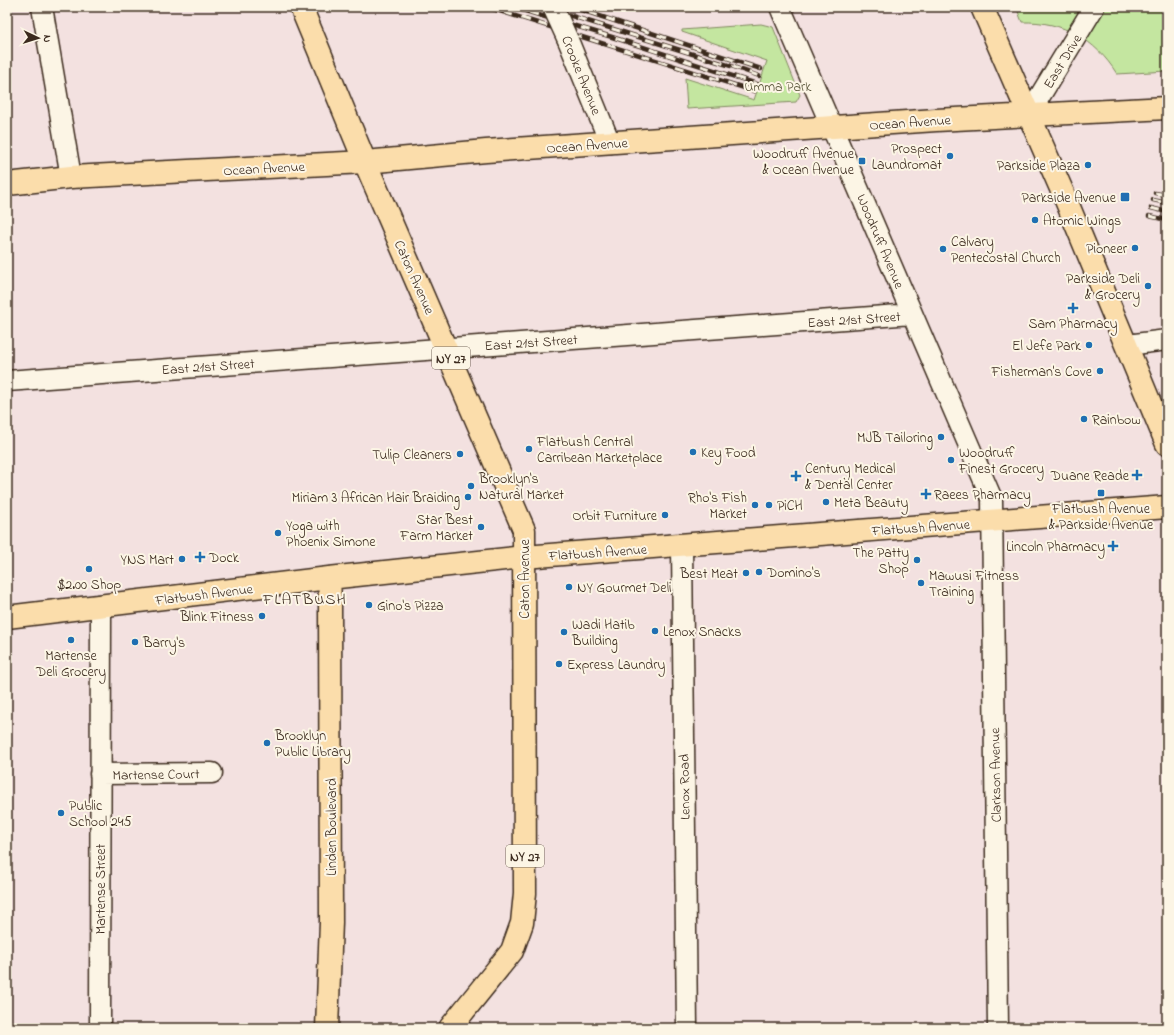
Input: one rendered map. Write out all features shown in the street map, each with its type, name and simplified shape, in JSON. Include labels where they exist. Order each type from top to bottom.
[{"type":"main road","name":"Caton Avenue","points":[[301,7],[365,162],[447,348],[524,530],[525,893],[522,923],[512,950],[450,1028]]},
{"type":"main road","points":[[982,7],[1127,345],[1167,444]]},
{"type":"main road","name":"Ocean Avenue","points":[[7,184],[71,177],[365,162],[486,151],[1029,114],[1167,108]]},
{"type":"main road","name":"Flatbush Avenue","points":[[7,617],[101,607],[329,578],[524,557],[993,522],[1167,507]]},
{"type":"main road","name":"Linden Boulevard","points":[[327,1028],[331,922],[329,578]]},
{"type":"street","points":[[42,7],[71,177]]},
{"type":"street","name":"Crooke Avenue","points":[[553,7],[610,143]]},
{"type":"street","name":"Woodruff Avenue","points":[[780,7],[992,499],[993,522]]},
{"type":"street","name":"East Drive","points":[[1029,114],[1094,7]]},
{"type":"street","name":"East 21st Street","points":[[7,381],[912,314]]},
{"type":"street","points":[[1127,345],[1167,340]]},
{"type":"street","name":"Clarkson Avenue","points":[[993,522],[998,1028]]},
{"type":"street","name":"Lenox Road","points":[[682,546],[687,1028]]},
{"type":"street","name":"Martense Street","points":[[100,1028],[101,607]]},
{"type":"street","name":"Martense Court","points":[[100,774],[212,773]]},
{"type":"green space","points":[[1021,7],[1167,7],[1167,71],[1117,74],[1099,51],[1077,34],[1051,25],[1022,22],[1017,9]]},
{"type":"green space","name":"Umma Park","points":[[761,24],[773,27],[800,95],[796,102],[687,109],[685,78],[754,100],[767,61],[682,32],[682,30]]},
{"type":"railway","points":[[487,7],[754,91]]},
{"type":"railway","points":[[512,7],[612,37],[757,84]]},
{"type":"railway","points":[[543,7],[759,76]]},
{"type":"railway","points":[[572,7],[761,69]]},
{"type":"railway","points":[[1155,193],[1167,195]]},
{"type":"railway","points":[[1153,200],[1167,203]]},
{"type":"railway","points":[[1151,208],[1167,212]]},
{"type":"railway","points":[[1149,216],[1167,220]]},
{"type":"place","name":"Prospect Laundromat","points":[[950,156]]},
{"type":"place","name":"Woodruff Avenue & Ocean Avenue","points":[[862,161]]},
{"type":"place","name":"Parkside Plaza","points":[[1088,165]]},
{"type":"place","name":"Parkside Avenue","points":[[1125,197]]},
{"type":"place","name":"Atomic Wings","points":[[1035,220]]},
{"type":"place","name":"Pioneer","points":[[1135,248]]},
{"type":"place","name":"Calvary Pentecostal Church","points":[[943,249]]},
{"type":"place","name":"Parkside Deli & Grocery","points":[[1148,286]]},
{"type":"place","name":"Sam Pharmacy","points":[[1073,308]]},
{"type":"place","name":"El Jefe Park","points":[[1089,345]]},
{"type":"place","name":"Fisherman's Cove","points":[[1100,371]]},
{"type":"place","name":"Rainbow","points":[[1084,419]]},
{"type":"place","name":"MJB Tailoring","points":[[941,437]]},
{"type":"place","name":"Flatbush Central Carribean Marketplace","points":[[529,449]]},
{"type":"place","name":"Key Food","points":[[693,452]]},
{"type":"place","name":"Tulip Cleaners","points":[[460,454]]},
{"type":"place","name":"Woodruff Finest Grocery","points":[[951,460]]},
{"type":"place","name":"Duane Reade","points":[[1137,475]]},
{"type":"place","name":"Century Medical & Dental Center","points":[[796,476]]},
{"type":"place","name":"Brooklyn's Natural Market","points":[[471,486]]},
{"type":"place","name":"Flatbush Avenue & Parkside Avenue","points":[[1101,493]]},
{"type":"place","name":"Raees Pharmacy","points":[[926,494]]},
{"type":"place","name":"Miriam 3 African Hair Braiding","points":[[468,497]]},
{"type":"place","name":"Meta Beauty","points":[[826,502]]},
{"type":"place","name":"Rho's Fish Market","points":[[755,505]]},
{"type":"place","name":"PiCH","points":[[769,505]]},
{"type":"place","name":"Orbit Furniture","points":[[665,515]]},
{"type":"place","name":"Star Best Farm Market","points":[[481,527]]},
{"type":"place","name":"Yoga with Phoenix Simone","points":[[278,533]]},
{"type":"place","name":"Lincoln Pharmacy","points":[[1113,546]]},
{"type":"place","name":"Dock","points":[[200,557]]},
{"type":"place","name":"YNS Mart","points":[[182,559]]},
{"type":"place","name":"The Patty Shop","points":[[917,560]]},
{"type":"place","name":"$2.00 Shop","points":[[89,569]]},
{"type":"place","name":"Domino's","points":[[759,572]]},
{"type":"place","name":"Best Meat","points":[[746,573]]},
{"type":"place","name":"Mawusi Fitness Training","points":[[921,583]]},
{"type":"place","name":"NY Gourmet Deli","points":[[569,587]]},
{"type":"place","name":"Gino's Pizza","points":[[369,605]]},
{"type":"place","name":"Blink Fitness","points":[[262,616]]},
{"type":"place","name":"Lenox Snacks","points":[[655,631]]},
{"type":"place","name":"Wadi Hatib Building","points":[[564,632]]},
{"type":"place","name":"Martense Deli Grocery","points":[[71,640]]},
{"type":"place","name":"Barry's","points":[[135,642]]},
{"type":"place","name":"Express Laundry","points":[[559,664]]},
{"type":"place","name":"Brooklyn Public Library","points":[[267,743]]},
{"type":"place","name":"Public School 245","points":[[61,813]]},
{"type":"district","name":"FLATBUSH","points":[[305,598]]}]
